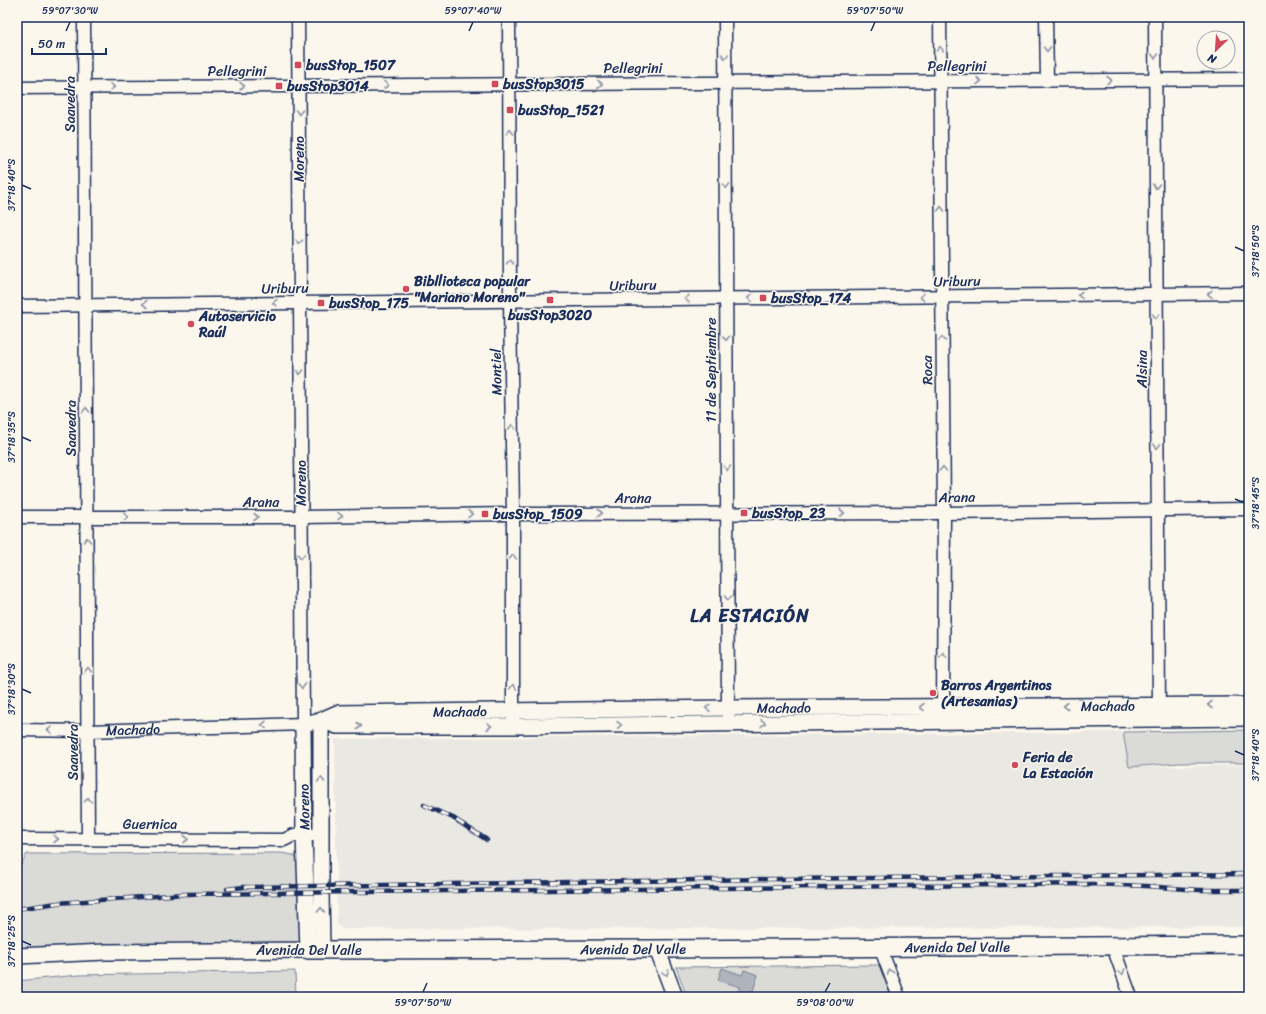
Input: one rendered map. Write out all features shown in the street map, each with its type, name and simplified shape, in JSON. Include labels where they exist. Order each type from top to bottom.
[{"type":"main road","name":"Avenida Del Valle","points":[[315,950],[1249,945]]},
{"type":"street","name":"Saavedra","points":[[84,17],[88,839]]},
{"type":"street","name":"Moreno","points":[[298,17],[304,835],[315,950]]},
{"type":"street","name":"Montiel","points":[[509,17],[510,301],[514,514],[514,726]]},
{"type":"street","name":"11 de Septiembre","points":[[725,17],[728,724]]},
{"type":"street","name":"Roca","points":[[940,17],[944,722]]},
{"type":"street","points":[[1046,17],[1047,80]]},
{"type":"street","name":"Alsina","points":[[1155,17],[1159,713]]},
{"type":"street","name":"Pellegrini","points":[[17,88],[1249,79]]},
{"type":"street","name":"Uriburu","points":[[17,306],[1249,294]]},
{"type":"street","name":"Arana","points":[[17,517],[87,518],[514,514],[944,513],[1249,508]]},
{"type":"street","name":"Machado","points":[[321,720],[337,726],[944,722],[1159,713],[1249,705]]},
{"type":"street","name":"Machado","points":[[17,730],[88,731],[303,724],[321,720],[337,713],[513,710],[943,707],[1159,713],[1249,718]]},
{"type":"street","name":"Moreno","points":[[315,950],[321,835],[321,720]]},
{"type":"street","name":"Guernica","points":[[284,840],[294,835],[321,835]]},
{"type":"street","name":"Guernica","points":[[17,839],[284,840],[294,842],[305,852]]},
{"type":"street","points":[[1113,946],[1131,997]]},
{"type":"street","points":[[880,947],[899,997]]},
{"type":"street","points":[[657,949],[675,997]]},
{"type":"street","name":"Avenida Del Valle","points":[[17,956],[105,952],[315,950]]},
{"type":"shaded area","points":[[1249,730],[1249,763],[1179,763],[1129,767],[1123,732]]},
{"type":"shaded area","points":[[1123,732],[1130,767],[1249,765],[1249,927],[342,929],[337,924],[335,739]]},
{"type":"shaded area","points":[[311,735],[314,735],[314,830],[311,830]]},
{"type":"shaded area","points":[[281,853],[293,855],[300,860],[303,947],[17,951],[17,872],[27,854]]},
{"type":"shaded area","points":[[879,965],[891,997],[687,997],[676,967]]},
{"type":"shaded area","points":[[722,968],[742,975],[744,970],[758,975],[751,997],[738,993],[740,987],[718,980]]},
{"type":"shaded area","points":[[295,971],[296,997],[17,997],[17,981],[79,975]]},
{"type":"railway","points":[[424,805],[453,818],[487,840]]},
{"type":"railway","points":[[227,889],[244,887],[776,879],[1249,874]]},
{"type":"railway","points":[[17,909],[57,903],[185,894],[1091,884],[1199,890],[1249,890]]},
{"type":"place","name":"busStop_1507","points":[[298,65]]},
{"type":"place","name":"busStop3015","points":[[495,84]]},
{"type":"place","name":"busStop3014","points":[[279,86]]},
{"type":"place","name":"busStop_1521","points":[[510,110]]},
{"type":"place","name":"Bibllioteca popular \"Mariano Moreno\"","points":[[406,289]]},
{"type":"place","name":"busStop_174","points":[[763,298]]},
{"type":"place","name":"busStop3020","points":[[550,300]]},
{"type":"place","name":"busStop_175","points":[[321,303]]},
{"type":"place","name":"Autoservicio Raúl","points":[[191,324]]},
{"type":"place","name":"busStop_23","points":[[744,513]]},
{"type":"place","name":"busStop_1509","points":[[485,514]]},
{"type":"place","name":"Barros Argentinos (Artesanias)","points":[[933,693]]},
{"type":"place","name":"Feria de La Estación","points":[[1015,765]]},
{"type":"district","name":"LA ESTACIÓN","points":[[750,616]]}]
